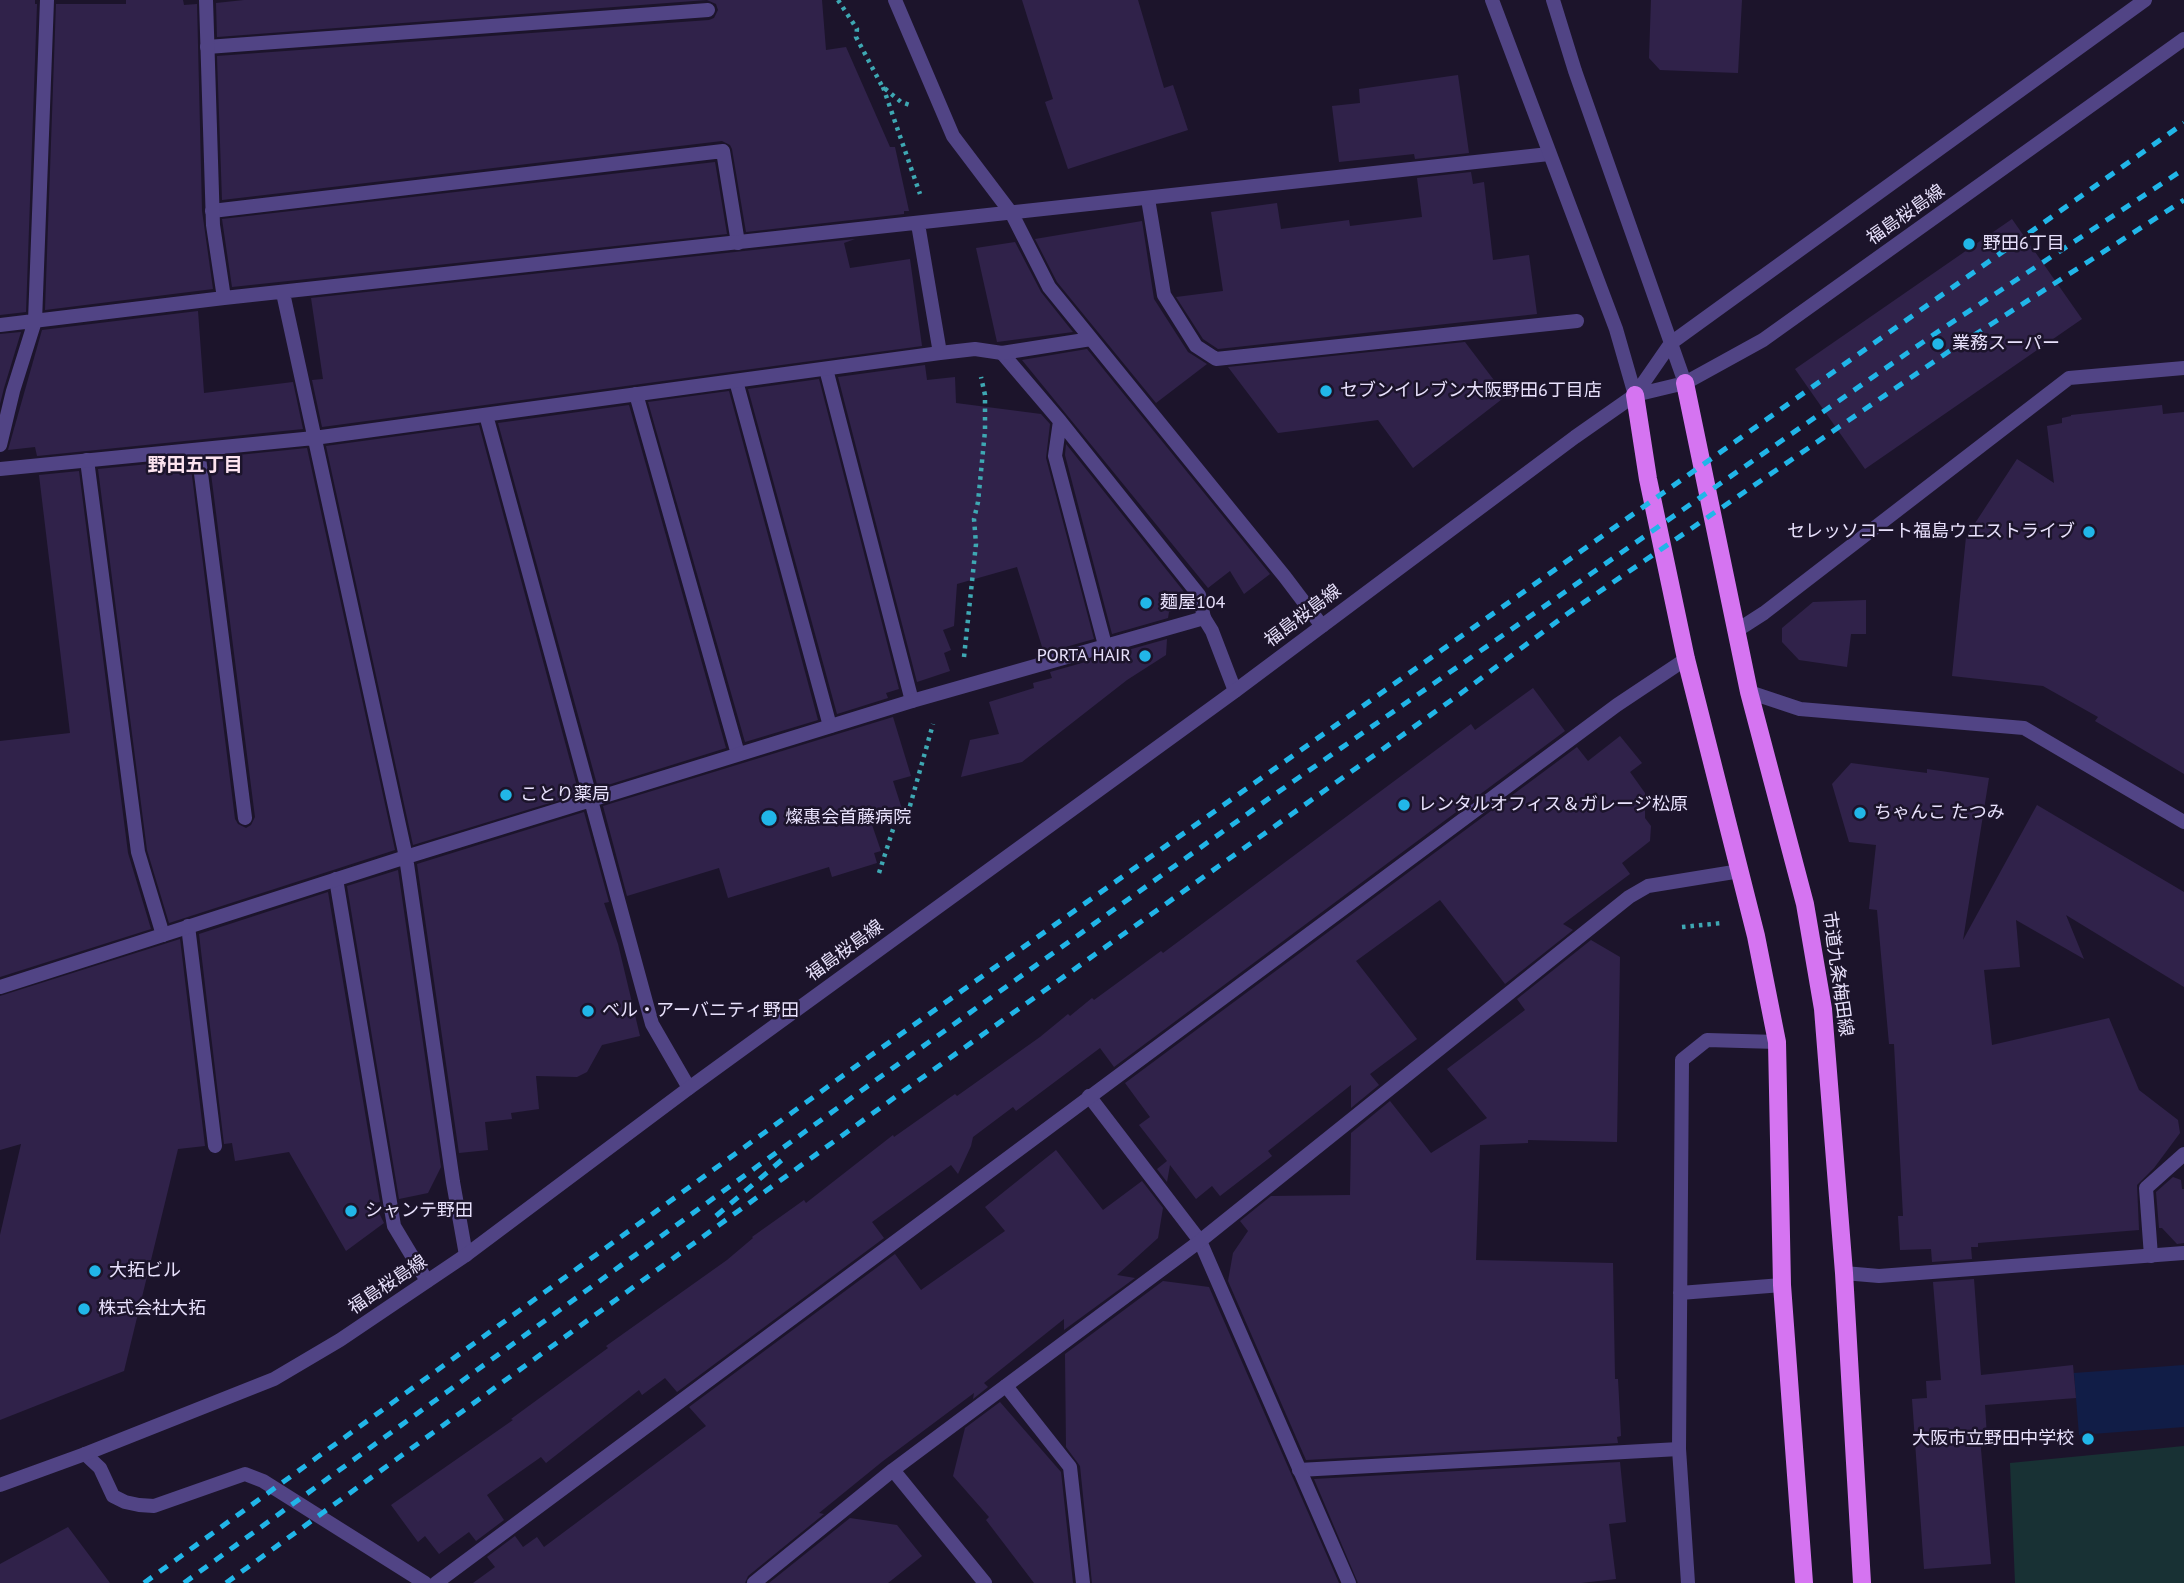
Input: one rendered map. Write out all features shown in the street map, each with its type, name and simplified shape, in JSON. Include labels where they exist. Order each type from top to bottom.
[{"type":"main road","name":"市道九条梅田線","points":[[1685,383],[1749,692],[1805,904],[1824,1009],[1844,1273],[1862,1583]]},
{"type":"main road","points":[[1635,395],[1648,479],[1686,659],[1756,936],[1777,1042],[1782,1285],[1804,1583]]},
{"type":"street","points":[[0,445],[13,391],[35,321],[47,0]]},
{"type":"street","points":[[206,0],[212,211],[224,298]]},
{"type":"street","points":[[895,0],[953,136],[1012,214],[1049,287],[1322,626]]},
{"type":"street","points":[[1492,0],[1616,329],[1635,395]]},
{"type":"street","points":[[1553,0],[1575,71],[1685,383]]},
{"type":"street","name":"福島桜島線","points":[[4,1481],[85,1454],[274,1379],[340,1340],[466,1255],[689,1088],[1235,691],[1574,437],[1635,395],[1671,343],[2145,0]]},
{"type":"street","points":[[207,47],[708,9]]},
{"type":"street","name":"福島桜島線","points":[[1635,395],[1685,383],[1763,340],[2184,39]]},
{"type":"street","points":[[212,211],[723,151],[737,243]]},
{"type":"street","points":[[0,325],[224,298],[1148,200],[1549,154]]},
{"type":"street","points":[[1148,200],[1164,295],[1196,346],[1216,359],[1577,321]]},
{"type":"street","points":[[924,223],[940,353]]},
{"type":"street","points":[[283,293],[406,857],[466,1255]]},
{"type":"street","points":[[0,468],[314,438],[940,353],[975,349],[1002,353],[1091,339]]},
{"type":"street","points":[[1002,353],[1199,595],[1204,618],[1212,631],[1235,691]]},
{"type":"street","points":[[1736,631],[1764,613],[2069,379],[2184,368]]},
{"type":"street","points":[[826,369],[912,701]]},
{"type":"street","points":[[736,381],[830,726]]},
{"type":"street","points":[[636,394],[738,754]]},
{"type":"street","points":[[486,415],[652,1024],[689,1088]]},
{"type":"street","points":[[1060,421],[1055,456],[1105,645]]},
{"type":"street","points":[[198,450],[246,818]]},
{"type":"street","points":[[87,460],[138,852],[163,935]]},
{"type":"street","points":[[0,987],[738,754],[962,686],[1204,618]]},
{"type":"street","points":[[436,1583],[1617,705],[1686,659]]},
{"type":"street","points":[[1749,692],[1800,709],[2024,728],[2184,822]]},
{"type":"street","points":[[754,1583],[893,1470],[1200,1241],[1629,897],[1648,886],[1740,871]]},
{"type":"street","points":[[336,879],[394,1226],[426,1282]]},
{"type":"street","points":[[188,926],[215,1146]]},
{"type":"street","points":[[1688,1583],[1679,1449],[1682,1060],[1707,1040],[1777,1042]]},
{"type":"street","points":[[1089,1096],[1200,1241],[1349,1583]]},
{"type":"street","points":[[2151,1256],[2146,1188],[2184,1154]]},
{"type":"street","points":[[1844,1273],[1879,1276],[2184,1253]]},
{"type":"street","points":[[1680,1293],[1782,1285]]},
{"type":"street","points":[[1006,1386],[1070,1468],[1083,1583]]},
{"type":"street","points":[[1299,1470],[1679,1449]]},
{"type":"street","points":[[85,1454],[100,1468],[113,1496],[139,1505],[154,1506],[245,1474],[262,1481],[425,1583]]},
{"type":"street","points":[[893,1470],[985,1583]]},
{"type":"path","points":[[838,0],[857,29],[856,37],[883,86],[924,223]]},
{"type":"path","points":[[883,86],[901,103],[921,107]]},
{"type":"path","points":[[962,686],[976,544],[974,519],[985,430],[985,395],[975,349]]},
{"type":"path","points":[[879,873],[896,820],[908,813],[933,723]]},
{"type":"path","points":[[1682,927],[1727,923]]},
{"type":"green space","points":[[2184,1446],[2184,1583],[2015,1583],[2010,1463]]},
{"type":"water","points":[[2184,1365],[2184,1427],[2079,1435],[2074,1373]]},
{"type":"building","points":[[0,0],[35,0],[37,4],[26,312],[0,315]]},
{"type":"building","points":[[126,0],[183,0],[184,5],[197,4],[202,211],[213,289],[45,310],[56,4],[126,4]]},
{"type":"building","points":[[244,0],[707,0],[217,37],[216,3]]},
{"type":"building","points":[[707,0],[822,0],[826,50],[846,47],[890,147],[895,147],[909,211],[904,211],[904,214],[746,232],[732,149],[722,141],[222,200],[217,56],[709,20],[714,18],[718,10],[716,4]]},
{"type":"building","points":[[1022,0],[1138,0],[1164,88],[1173,85],[1188,130],[1068,169],[1045,102],[1053,99]]},
{"type":"building","points":[[1651,0],[1742,0],[1738,73],[1660,70],[1649,58]]},
{"type":"building","points":[[1458,75],[1469,153],[1415,159],[1414,154],[1339,162],[1332,106],[1360,103],[1359,89]]},
{"type":"building","points":[[715,162],[727,234],[232,287],[222,219]]},
{"type":"building","points":[[1471,172],[1473,184],[1484,182],[1493,260],[1529,255],[1537,314],[1218,349],[1203,339],[1176,297],[1223,291],[1211,212],[1277,203],[1281,229],[1349,220],[1350,226],[1422,217],[1417,178]]},
{"type":"building","name":"業務スーパー","points":[[2012,219],[2082,319],[1865,469],[1795,369]]},
{"type":"building","points":[[1142,221],[1154,299],[1188,352],[1207,364],[1156,403],[1057,282],[1035,239]]},
{"type":"building","points":[[855,239],[844,243],[850,268],[910,259],[922,346],[322,427],[312,380],[323,379],[311,298]]},
{"type":"building","points":[[1015,242],[1041,292],[1073,332],[997,342],[976,248]]},
{"type":"building","points":[[198,311],[204,393],[293,382],[303,429],[37,456],[35,447],[8,450],[42,330]]},
{"type":"building","points":[[21,332],[4,388],[0,404],[0,334]]},
{"type":"building","points":[[1465,342],[1506,396],[1413,468],[1378,420],[1278,433],[1228,367]]},
{"type":"building","points":[[1087,349],[1270,574],[1244,594],[1230,571],[1208,588],[1022,360]]},
{"type":"building","points":[[925,365],[927,380],[955,377],[956,403],[1041,414],[1050,424],[1046,458],[1094,639],[1044,653],[1017,567],[957,584],[954,626],[943,630],[951,650],[944,653],[950,671],[917,682],[838,377]]},
{"type":"building","points":[[819,379],[899,689],[886,693],[888,698],[837,714],[748,389]]},
{"type":"building","points":[[729,391],[818,720],[745,742],[648,402]]},
{"type":"building","points":[[629,405],[726,748],[598,788],[498,423]]},
{"type":"building","points":[[2162,405],[2163,414],[2184,412],[2184,774],[2095,721],[2098,717],[2043,686],[1952,676],[1966,537],[2017,459],[2054,483],[2047,426],[2062,423],[2062,418],[2071,415]]},
{"type":"building","points":[[479,425],[579,794],[413,845],[326,446]]},
{"type":"building","points":[[1066,444],[1185,593],[1179,608],[1169,612],[1168,618],[1112,634],[1065,455]]},
{"type":"building","points":[[307,448],[395,850],[169,923],[147,850],[98,469],[190,460],[235,819],[246,828],[255,817],[209,458]]},
{"type":"building","points":[[79,471],[128,853],[151,929],[0,977],[0,741],[70,733],[39,475]]},
{"type":"building","points":[[1866,600],[1866,634],[1851,634],[1847,667],[1799,660],[1782,642],[1782,628],[1813,602]]},
{"type":"building","points":[[1167,639],[1166,655],[1127,680],[1022,762],[961,777],[970,740],[999,734],[989,702],[1034,688],[1033,683],[1052,678],[1050,672]]},
{"type":"building","points":[[1533,688],[1565,731],[1114,1067],[1100,1048],[1016,1111],[1013,1107],[973,1137],[958,1174],[951,1165],[872,1222],[884,1238],[677,1392],[665,1378],[642,1395],[639,1390],[546,1463],[541,1457],[487,1495],[504,1520],[476,1541],[469,1532],[439,1554],[425,1536],[418,1542],[391,1505],[513,1420],[511,1419],[608,1348],[606,1346],[727,1260],[752,1237],[804,1200],[806,1203],[893,1135],[894,1137],[955,1094],[957,1096],[1068,1014],[1070,1016],[1092,998],[1094,1000],[1161,951],[1163,953],[1471,724],[1475,730]]},
{"type":"building","points":[[893,717],[911,776],[893,781],[902,809],[870,819],[881,851],[874,853],[877,863],[832,877],[829,867],[728,898],[719,868],[627,896],[603,806]]},
{"type":"building","points":[[1620,736],[1642,763],[1630,772],[1645,793],[1645,818],[1651,826],[1650,841],[1622,863],[1630,874],[1563,924],[1573,930],[1505,984],[1440,900],[1356,961],[1417,1039],[1370,1074],[1379,1085],[1351,1108],[1351,1085],[1268,1151],[1272,1156],[1220,1196],[1212,1186],[1196,1199],[1170,1165],[1167,1182],[1157,1169],[1167,1161],[1139,1125],[1150,1117],[1125,1083],[1577,747],[1588,761]]},
{"type":"building","points":[[1851,763],[1927,773],[1927,769],[1989,778],[1963,940],[2037,805],[2184,892],[2184,987],[2066,915],[2084,959],[2016,920],[2020,967],[1984,970],[1992,1045],[2109,1018],[2139,1090],[2178,1120],[2180,1133],[2154,1168],[2137,1185],[2139,1230],[1978,1243],[1978,1247],[1971,1247],[1972,1259],[1932,1262],[1931,1249],[1900,1250],[1898,1216],[1903,1216],[1894,1044],[1889,1044],[1877,910],[1869,909],[1876,845],[1849,842],[1832,784]]},
{"type":"building","points":[[584,812],[609,902],[604,903],[618,944],[640,1036],[602,1045],[587,1072],[577,1077],[536,1076],[539,1109],[511,1113],[512,1119],[485,1122],[488,1150],[459,1153],[417,864]]},
{"type":"building","points":[[398,870],[441,1167],[428,1193],[399,1199],[347,886]]},
{"type":"building","points":[[328,892],[380,1202],[374,1203],[384,1223],[346,1251],[289,1152],[235,1161],[232,1143],[224,1144],[199,934]]},
{"type":"building","points":[[180,939],[205,1146],[178,1149],[124,1371],[0,1420],[0,1235],[21,1144],[0,1150],[0,996]]},
{"type":"building","points":[[1591,940],[1620,957],[1617,1142],[1528,1140],[1528,1143],[1480,1145],[1476,1260],[1613,1263],[1615,1379],[1618,1379],[1621,1436],[1617,1437],[1618,1443],[1306,1460],[1228,1281],[1233,1253],[1248,1231],[1240,1221],[1271,1196],[1350,1195],[1351,1133],[1390,1101],[1431,1153],[1487,1118],[1447,1069],[1525,1010],[1517,999]]},
{"type":"building","points":[[1056,1150],[1103,1210],[1142,1181],[1163,1208],[1158,1238],[1117,1275],[1135,1278],[1064,1330],[1064,1319],[984,1383],[988,1387],[973,1399],[974,1393],[819,1513],[824,1514],[748,1576],[745,1583],[473,1583],[495,1567],[487,1557],[515,1536],[523,1547],[537,1537],[544,1547],[706,1426],[689,1407],[895,1254],[921,1290],[1005,1231],[985,1207]]},
{"type":"building","points":[[2173,1177],[2181,1180],[2184,1189],[2184,1243],[2177,1244],[2159,1228],[2156,1192]]},
{"type":"building","points":[[1974,1279],[1981,1375],[2073,1365],[2076,1398],[1985,1405],[1987,1437],[1980,1438],[1991,1564],[1924,1569],[1912,1399],[1927,1398],[1926,1381],[1941,1380],[1933,1282]]},
{"type":"building","points":[[1163,1281],[1209,1287],[1339,1583],[1092,1583],[1080,1466],[1066,1447],[1065,1354]]},
{"type":"building","points":[[1000,1402],[1061,1472],[1073,1583],[1034,1583],[986,1520],[989,1517],[953,1476],[965,1428]]},
{"type":"building","points":[[1620,1462],[1626,1522],[1609,1524],[1616,1579],[1581,1583],[1358,1583],[1314,1479]]},
{"type":"building","points":[[850,1518],[897,1525],[922,1556],[888,1583],[769,1583]]},
{"type":"building","points":[[68,1527],[110,1583],[0,1583],[0,1564]]},
{"type":"railway","points":[[144,1583],[870,1056],[2184,123]]},
{"type":"railway","points":[[184,1583],[1271,797],[1936,333],[2184,169]]},
{"type":"railway","points":[[226,1583],[898,1095],[1460,694],[1567,614],[1948,352],[2184,200]]},
{"type":"railway","points":[[716,1216],[783,1159]]},
{"type":"place","name":"野田6丁目","points":[[1969,244]]},
{"type":"place","name":"業務スーパー","points":[[1938,344]]},
{"type":"place","name":"セブンイレブン大阪野田6丁目店","points":[[1326,391]]},
{"type":"place","name":"セレッソコート福島ウエストライブ","points":[[2089,532]]},
{"type":"place","name":"麺屋104","points":[[1146,603]]},
{"type":"place","name":"PORTA HAIR","points":[[1145,656]]},
{"type":"place","name":"ことり薬局","points":[[506,795]]},
{"type":"place","name":"レンタルオフィス＆ガレージ松原","points":[[1404,805]]},
{"type":"place","name":"ちゃんこ たつみ","points":[[1860,813]]},
{"type":"place","name":"燦惠会首藤病院","points":[[769,818]]},
{"type":"place","name":"ベル・アーバニティ野田","points":[[588,1011]]},
{"type":"place","name":"シャンテ野田","points":[[351,1211]]},
{"type":"place","name":"大拓ビル","points":[[95,1271]]},
{"type":"place","name":"株式会社大拓","points":[[84,1309]]},
{"type":"place","name":"大阪市立野田中学校","points":[[2088,1439]]},
{"type":"district","name":"野田五丁目","points":[[195,466]]}]
